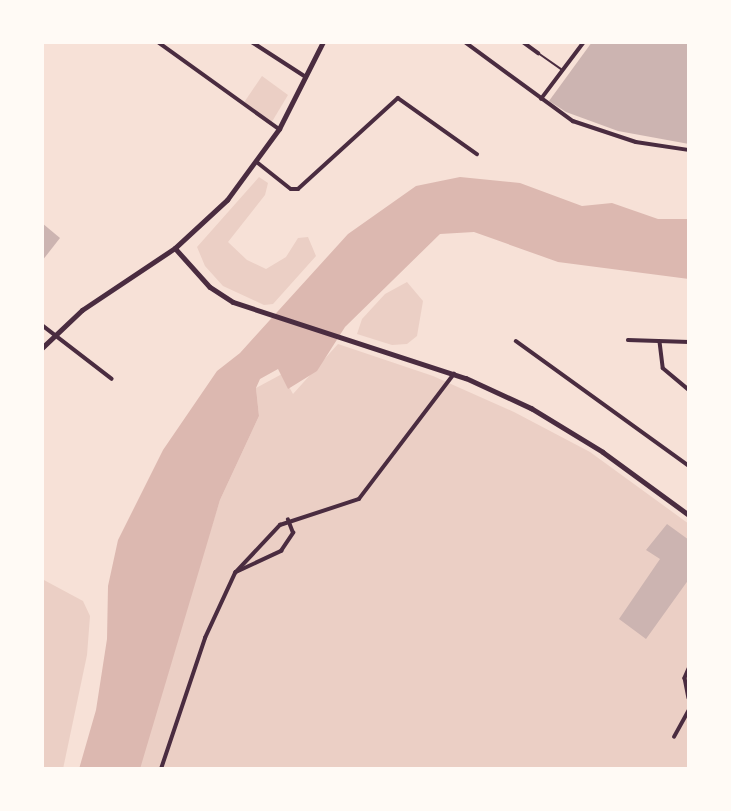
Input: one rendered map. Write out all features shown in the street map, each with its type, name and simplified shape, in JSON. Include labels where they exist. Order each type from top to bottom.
[{"type":"main road","points":[[42,348],[82,310],[175,248],[217,210],[257,162],[279,129],[323,42]]},
{"type":"main road","points":[[175,248],[210,287],[233,302],[454,374],[555,421],[689,515]]},
{"type":"street","points":[[158,42],[279,129]]},
{"type":"street","points":[[253,42],[307,77]]},
{"type":"street","points":[[465,42],[573,121],[616,136],[689,150]]},
{"type":"street","points":[[523,42],[538,53]]},
{"type":"street","points":[[541,99],[584,42]]},
{"type":"street","points":[[257,162],[291,189],[298,189],[398,97],[477,154]]},
{"type":"street","points":[[42,325],[112,379]]},
{"type":"street","points":[[628,340],[689,342]]},
{"type":"street","points":[[516,341],[689,466]]},
{"type":"street","points":[[660,342],[663,368],[689,390]]},
{"type":"street","points":[[161,769],[205,638],[235,573],[274,529],[288,520],[359,499],[454,374]]},
{"type":"street","points":[[235,573],[281,551],[293,533],[288,520]]},
{"type":"street","points":[[689,669],[685,682],[689,698]]},
{"type":"street","points":[[674,737],[689,710]]},
{"type":"lane","points":[[538,53],[562,71]]},
{"type":"shaded area","points":[[262,76],[288,95],[270,125],[243,104]]},
{"type":"shaded area","points":[[259,177],[268,183],[265,195],[228,242],[247,260],[266,269],[286,257],[298,238],[308,237],[316,256],[273,304],[264,305],[223,286],[205,266],[197,247]]},
{"type":"shaded area","points":[[460,177],[520,183],[582,206],[612,203],[658,219],[689,219],[689,279],[558,262],[474,232],[440,234],[345,327],[317,371],[288,389],[278,369],[260,379],[256,388],[259,416],[220,500],[140,769],[79,769],[96,710],[107,639],[108,586],[118,540],[163,450],[217,371],[240,353],[348,234],[416,186]]},
{"type":"shaded area","points":[[407,282],[423,301],[417,336],[407,344],[392,345],[357,334],[362,319],[385,294]]},
{"type":"shaded area","points":[[338,344],[433,376],[514,412],[590,452],[689,524],[689,769],[123,769],[172,653],[220,500],[259,416],[256,388],[282,374],[293,394]]},
{"type":"shaded area","points":[[42,579],[83,601],[90,616],[87,655],[63,769],[42,769]]},
{"type":"building","points":[[592,42],[689,42],[689,144],[618,131],[566,112],[549,101]]},
{"type":"building","points":[[42,223],[60,238],[42,261]]},
{"type":"building","points":[[667,524],[689,540],[689,579],[646,639],[619,619],[660,559],[646,550]]}]
